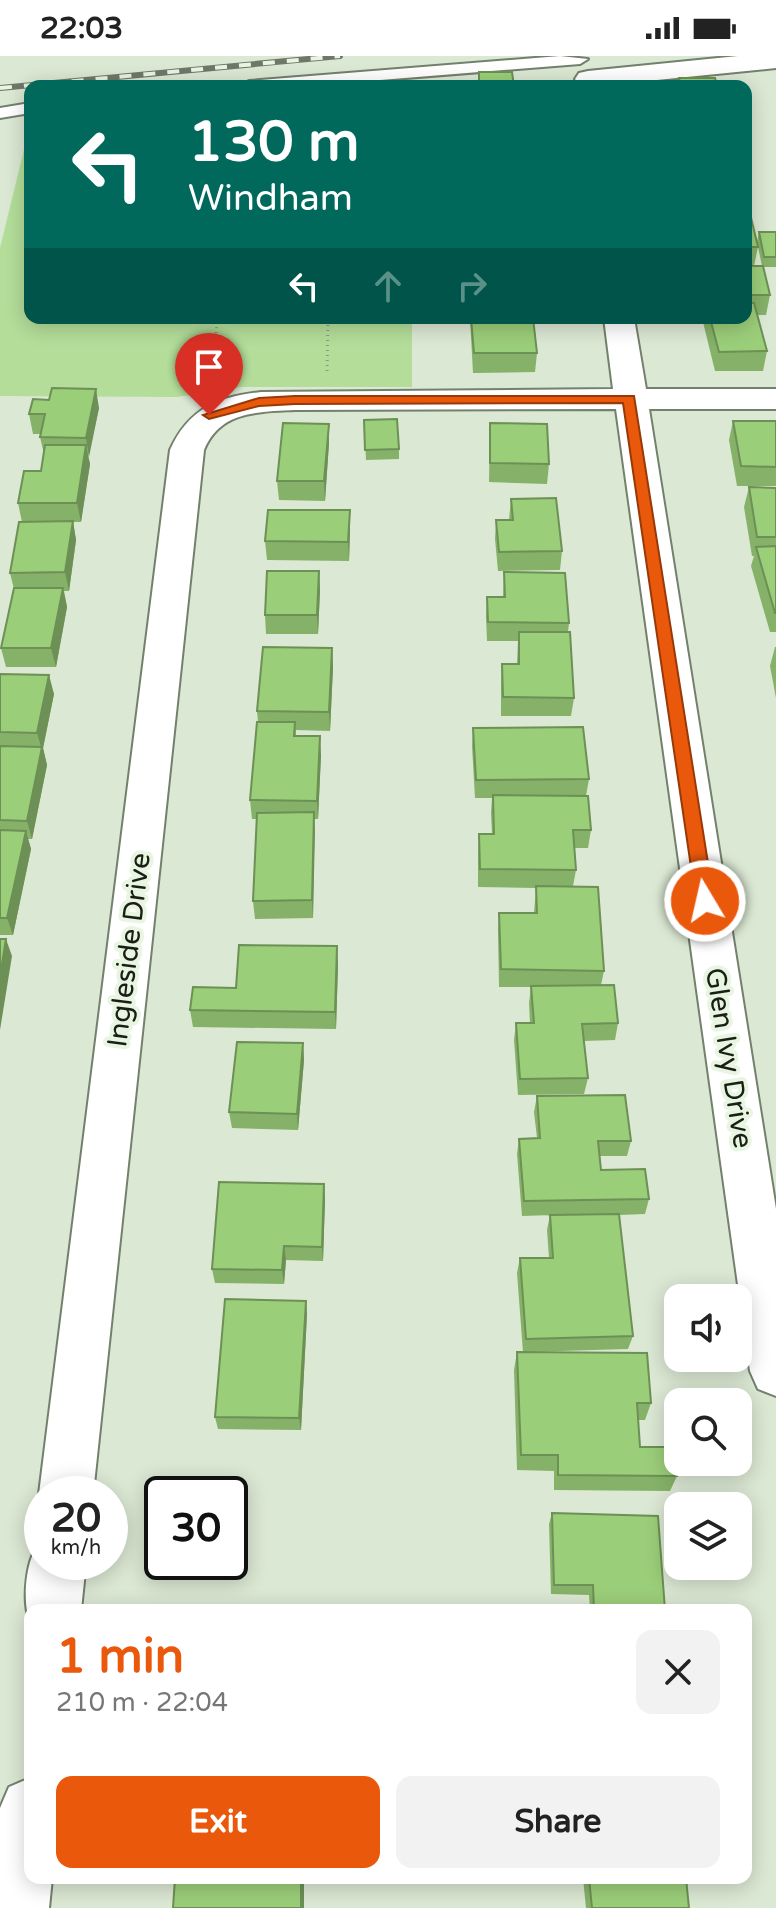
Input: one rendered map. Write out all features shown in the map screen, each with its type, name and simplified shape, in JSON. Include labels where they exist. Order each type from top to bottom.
[{"type":"street","points":[[584,70],[776,60]]},
{"type":"street","name":"Glen Ivy Drive","points":[[620,324],[776,1371]]},
{"type":"street","points":[[326,400],[776,399]]},
{"type":"street","name":"Ingleside Drive","points":[[68,1476],[187,450],[193,429],[209,415],[259,402],[326,400]]},
{"type":"street","points":[[54,1604],[56,1580]]},
{"type":"street","points":[[18,1908],[24,1858]]},
{"type":"lane","points":[[375,80],[584,70]]},
{"type":"lane","points":[[0,113],[24,109]]},
{"type":"path","points":[[214,348],[217,324]]},
{"type":"path","points":[[326,400],[328,324]]},
{"type":"green space","points":[[24,150],[24,324],[412,324],[412,387],[242,387],[177,397],[0,396],[0,248]]},
{"type":"building","points":[[479,72],[512,72],[513,80],[479,80]]},
{"type":"building","points":[[679,78],[716,80],[680,80]]},
{"type":"building","points":[[752,222],[758,247],[752,247]]},
{"type":"building","points":[[759,232],[776,232],[776,257],[764,257]]},
{"type":"building","points":[[752,266],[763,266],[770,295],[752,295]]},
{"type":"building","points":[[754,303],[767,351],[719,352],[712,324],[752,324]]},
{"type":"building","points":[[472,324],[534,324],[537,353],[474,353]]},
{"type":"building","points":[[52,388],[96,389],[86,438],[40,437],[45,414],[29,414],[33,399],[49,400]]},
{"type":"building","points":[[397,419],[399,449],[365,450],[364,420]]},
{"type":"building","points":[[733,421],[776,421],[776,467],[741,466]]},
{"type":"building","points":[[283,423],[329,424],[324,481],[277,481]]},
{"type":"building","points":[[490,423],[547,424],[549,464],[490,463]]},
{"type":"building","points":[[45,445],[86,445],[77,503],[18,503],[24,471],[41,471]]},
{"type":"building","points":[[749,487],[776,488],[776,537],[757,537]]},
{"type":"building","points":[[556,498],[562,551],[499,552],[496,520],[513,520],[511,499]]},
{"type":"building","points":[[268,510],[350,510],[348,542],[265,541]]},
{"type":"building","points":[[73,521],[65,572],[10,573],[19,522]]},
{"type":"building","points":[[776,546],[776,613],[775,613],[756,547]]},
{"type":"building","points":[[267,571],[319,571],[317,615],[265,615]]},
{"type":"building","points":[[504,572],[565,573],[569,623],[488,622],[487,597],[505,597]]},
{"type":"building","points":[[14,588],[63,588],[51,648],[1,648]]},
{"type":"building","points":[[519,632],[570,632],[574,698],[503,697],[502,664],[519,664]]},
{"type":"building","points":[[263,647],[332,648],[329,712],[257,711]]},
{"type":"building","points":[[0,674],[49,675],[37,733],[0,732]]},
{"type":"building","points":[[257,722],[295,722],[294,736],[320,736],[317,801],[250,800]]},
{"type":"building","points":[[583,727],[589,779],[476,780],[473,728]]},
{"type":"building","points":[[0,746],[42,747],[27,821],[0,820]]},
{"type":"building","points":[[493,795],[588,796],[591,830],[573,830],[576,870],[480,869],[479,834],[494,834]]},
{"type":"building","points":[[314,812],[312,900],[253,901],[257,813]]},
{"type":"building","points":[[0,830],[26,831],[7,918],[0,918]]},
{"type":"building","points":[[536,886],[598,887],[604,971],[501,969],[499,913],[537,913]]},
{"type":"building","points":[[0,939],[6,939],[0,976]]},
{"type":"building","points":[[239,945],[337,946],[335,1012],[190,1010],[193,987],[236,988]]},
{"type":"building","points":[[614,985],[618,1023],[582,1024],[588,1078],[520,1079],[516,1023],[534,1023],[531,986]]},
{"type":"building","points":[[237,1042],[303,1043],[297,1114],[229,1112]]},
{"type":"building","points":[[625,1095],[631,1141],[598,1141],[601,1170],[645,1169],[649,1199],[524,1201],[519,1139],[540,1138],[537,1096]]},
{"type":"building","points":[[219,1182],[324,1184],[322,1247],[284,1246],[282,1270],[212,1269]]},
{"type":"building","points":[[619,1214],[633,1336],[526,1339],[520,1258],[553,1258],[550,1215]]},
{"type":"building","points":[[225,1299],[306,1301],[299,1418],[215,1417]]},
{"type":"building","points":[[517,1352],[647,1353],[651,1403],[637,1403],[640,1447],[664,1447],[664,1476],[558,1475],[558,1455],[521,1455]]},
{"type":"building","points":[[552,1513],[658,1516],[665,1604],[594,1604],[593,1585],[554,1585]]},
{"type":"building","points":[[175,1884],[301,1884],[301,1908],[173,1908]]},
{"type":"building","points":[[590,1884],[687,1884],[689,1908],[592,1908]]},
{"type":"railway","points":[[85,80],[340,56]]},
{"type":"railway","points":[[0,88],[24,86]]},
{"type":"route","points":[[209,415],[259,402],[295,400],[630,399],[705,901]]}]
